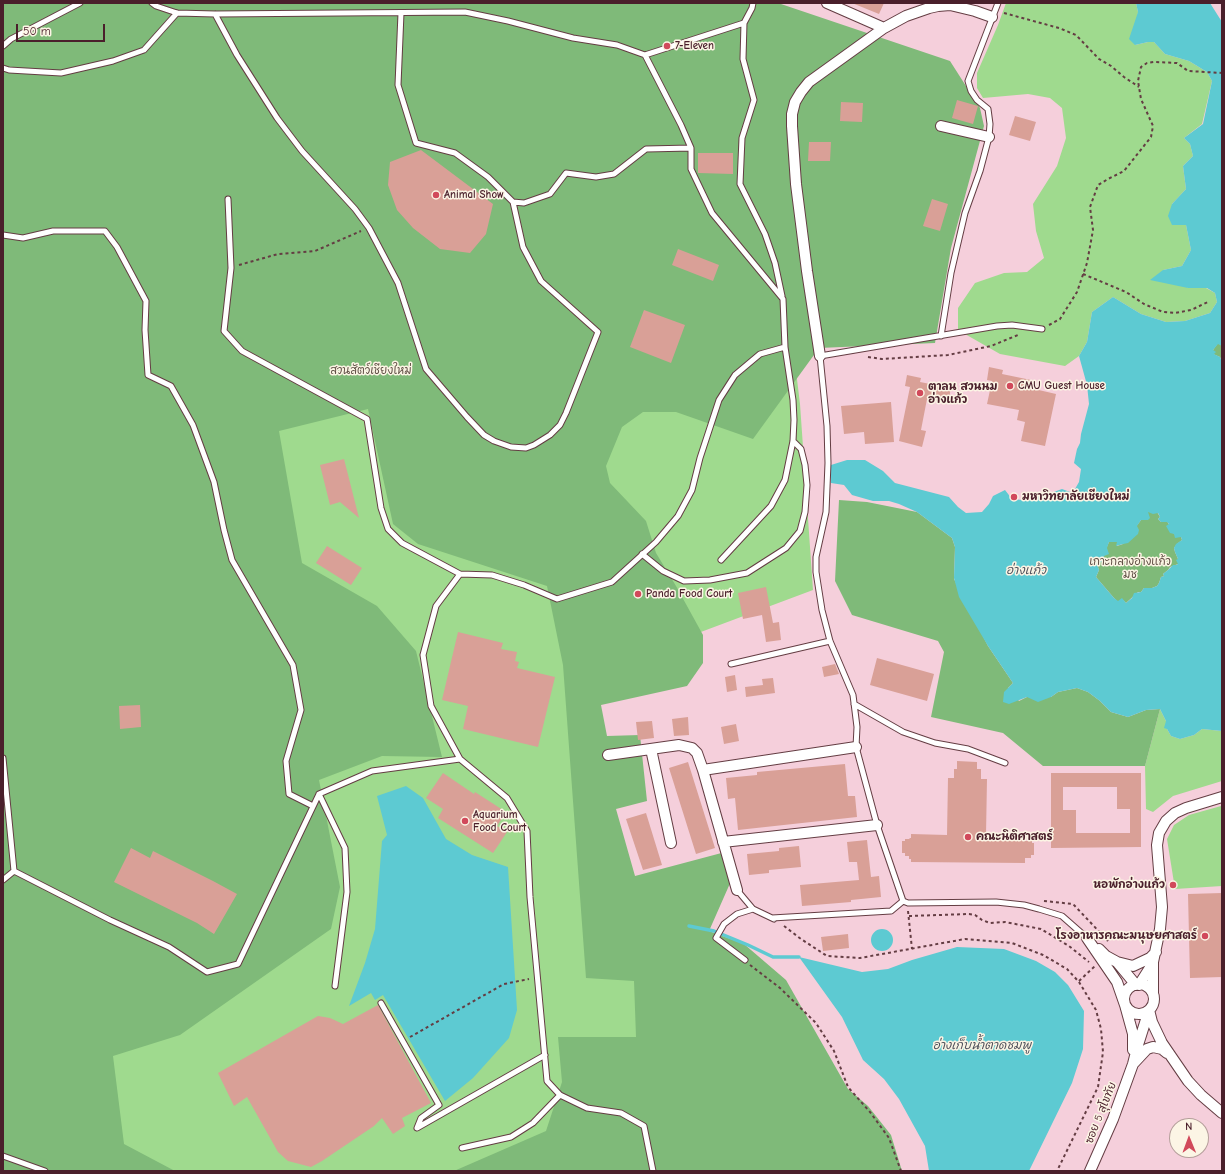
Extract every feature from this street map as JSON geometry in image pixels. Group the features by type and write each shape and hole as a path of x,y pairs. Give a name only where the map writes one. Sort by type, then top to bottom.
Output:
{"street":[{"path":"827,3 884,28"},
{"path":"820,356 806,271 796,177 792,114 801,92 810,82 884,28 906,16 938,6 950,5 993,14"},
{"path":"941,126 989,137"},
{"path":"608,755 679,745 692,748 697,753 737,890"},
{"path":"703,770 856,747"},
{"path":"651,749 671,843"},
{"path":"1133,1064 1136,1048 1154,1000 1155,957 1162,906 1156,846 1159,833 1166,821 1175,813 1186,808 1222,798"},
{"path":"724,842 877,825"},
{"path":"1087,938 1106,956 1117,962 1133,966 1155,957"},
{"path":"1087,938 1117,982 1125,1005 1132,1034 1133,1064"},
{"path":"1138,985 1155,957"},
{"path":"1117,962 1138,985"},
{"path":"1149,1010 1139,1014 1133,1013 1125,1005 1125,993 1129,989 1138,985 1145,986 1150,989 1153,994"},
{"path":"1149,1010 1152,1022 1162,1043 1188,1082 1222,1113"},
{"path":"1133,1064 1147,1049 1162,1049 1171,1057"},
{"name":"ซอย 5 สุโขทัย","path":"1090,1171 1112,1121 1133,1064"}],"lane":[{"path":"3,46 18,36 80,3"},
{"path":"152,3 156,6 177,13 466,12 573,38 617,45 645,56 744,23"},
{"path":"721,560 771,506 785,480 793,440 793,400 786,347 783,299 775,263 765,234 740,184 742,138 754,100 743,59 744,23 753,3"},
{"path":"941,336 951,273 965,213 980,171 989,137 990,124 988,109 977,100 968,81 998,3"},
{"path":"3,68 9,70 61,73 113,61 144,50 177,13"},
{"path":"215,14 237,55 277,118 302,151 355,209 369,228 398,283 426,369 484,435 494,441 511,447 526,448 550,435 560,425 598,332 541,281 523,247 513,202 488,177 455,153 416,143 398,86 401,13"},
{"path":"645,56 681,125 691,148 691,169 712,213 783,299"},
{"path":"513,202 524,203 550,194 566,173 596,177 614,174 646,149 691,148"},
{"path":"228,199 231,268 224,331 242,351 367,419 381,508 388,529 402,543 460,574 492,575 524,585 558,599 612,582 656,542 678,516 692,490 700,458 719,400 736,375 760,354 786,347"},
{"path":"3,235 22,238 53,231 105,231 117,247 146,301 145,330 148,375 171,386 193,425 214,482 232,560 293,665 301,710 286,761 289,794 313,806"},
{"path":"905,902 877,825 856,747 858,727 853,695 830,641 822,610 816,572 816,557 826,512 828,463 827,426 820,356 997,326 1012,325 1042,329"},
{"path":"642,554 663,571 684,581 710,580 747,573 786,548 800,531 805,512 805,465 801,449 793,440"},
{"path":"460,574 436,606 423,655 431,706 460,759 506,798 527,831 530,897 547,1081 560,1095 587,1108 621,1113 644,1126 653,1171"},
{"path":"731,664 830,641"},
{"path":"854,704 903,732 935,743 968,749 1005,763"},
{"path":"3,758 14,871"},
{"path":"14,871 110,920 169,947 208,972 238,964 319,794 372,771 460,759"},
{"path":"319,794 345,848 348,892 335,986"},
{"path":"3,880 14,871"},
{"path":"737,890 754,909 774,919 891,911 905,902 996,902 1024,905 1062,916 1087,938"},
{"path":"745,960 716,938 724,924 737,914 754,909"},
{"path":"381,1003 439,1105 421,1118 417,1128 544,1055"},
{"path":"462,1148 511,1137 533,1123 560,1095"},
{"path":"3,1156 45,1171"}],"path":[{"path":"993,14 1059,28 1076,35 1099,59 1139,87"},
{"path":"1042,329 1060,319 1077,292 1087,263 1093,230 1090,207 1098,185 1124,171 1150,137 1153,126 1141,99 1138,81 1141,67 1147,63 1154,62 1177,63 1188,71 1222,73"},
{"path":"231,268 278,254 315,252 369,228"},
{"path":"1083,274 1126,292 1144,304 1163,312 1175,313 1191,310 1208,302"},
{"path":"857,350 865,356 882,359 948,355 991,346 1023,334"},
{"path":"1041,900 1073,904 1108,941"},
{"path":"905,902 909,916 912,949"},
{"path":"909,916 969,914 990,923 1005,922 1041,929 1069,946 1095,966"},
{"path":"774,919 801,940 827,956 860,958 965,939 1012,943 1043,955 1067,969 1079,982 1096,1010 1101,1029 1103,1052 1098,1087 1057,1171"},
{"path":"745,960 780,988 816,1023 834,1051 848,1087 870,1112 889,1138 901,1171"},
{"path":"413,1035 504,984 538,977"}],"shaded area":[{"name":"มหาวิทยาลัยเชียงใหม่","path":"768,3 1222,3 1222,1171 732,1171 628,957 570,681 759,65"}],"green space":[{"name":"สวนสัตว์เชียงใหม่","path":"3,3 759,65 800,404 813,590 570,681 732,1171 3,1171"},
{"name":"สวนสัตว์เชียงใหม่","path":"3,3 778,3 950,61 980,108 984,126 951,248 935,343 819,348 753,439 676,412 643,412 622,427 606,466 610,483 646,521 656,553 703,635 703,663 687,686 601,705 607,736 640,735 647,801 616,809 635,876 729,851 735,872 709,931 744,944 786,980 848,1089 868,1106 891,1135 902,1171 454,1171 546,1131 562,1082 558,1037 636,1037 634,981 586,978 563,665 547,586 418,544 393,524 368,409 279,431 302,563 377,606 416,651 442,757 382,756 319,780 340,887 331,929 180,1035 113,1056 124,1144 175,1171 3,1171"},
{"path":"1006,3 1136,3 1138,12 1135,45 1154,42 1165,54 1189,61 1207,72 1212,81 1202,124 1184,138 1190,144 1193,156 1183,166 1186,189 1172,204 1186,225 1191,250 1182,266 1163,270 1188,288 1206,288 1215,293 1217,302 1210,313 1185,321 1166,322 1141,314 1113,297 1092,312 1087,342 1079,356 1065,366 1000,354 958,330 958,308 975,283 1004,273 1027,272 1044,258 1036,231 1033,204 1057,166 1066,138 1062,108 1050,98 1028,94 983,98 977,88 977,73"},
{"path":"1218,343 1222,346 1222,362 1220,357 1213,354 1213,350"},
{"path":"839,500 867,502 917,512 952,538 955,547 954,579 988,646 1013,683 1008,688 1019,701 1027,697 1051,697 1058,692 1077,688 1088,692 1111,712 1128,717 1146,710 1160,709 1145,766 1043,766 1003,733 931,717 944,652 938,641 852,615 835,581"},
{"name":"เกาะกลางอ่างแก้ว มช","path":"1147,512 1157,512 1160,517 1158,519 1161,522 1167,521 1174,534 1181,537 1182,540 1174,548 1178,559 1178,564 1170,567 1163,574 1164,576 1161,577 1157,586 1152,588 1144,588 1126,603 1123,600 1118,602 1096,577 1099,570 1097,564 1103,556 1109,542 1117,542 1117,546 1123,544"},
{"path":"1160,709 1171,736 1180,739 1194,735 1202,729 1222,731 1222,781 1173,796 1153,812 1146,809 1145,766"},
{"path":"1221,806 1222,886 1175,889 1167,839 1174,825 1189,815"}],"water":[{"name":"อ่างแก้ว","path":"1136,3 1210,3 1222,22 1222,346 1218,344 1213,350 1216,352 1214,354 1220,357 1222,362 1222,731 1202,729 1194,735 1180,739 1171,736 1167,729 1164,728 1166,721 1160,709 1146,710 1128,717 1111,712 1088,692 1077,688 1058,692 1051,697 1038,702 1027,697 1009,704 1003,702 1004,692 1013,683 988,646 959,597 954,578 955,547 952,538 917,512 889,501 873,501 852,495 844,485 831,483 831,465 847,460 865,460 883,471 895,483 949,497 966,513 982,512 989,504 993,496 1005,490 1012,499 1022,500 1062,489 1070,492 1075,489 1079,482 1081,469 1074,463 1089,404 1087,385 1079,356 1087,342 1092,312 1113,297 1141,314 1166,322 1185,321 1210,313 1217,302 1215,293 1207,288 1188,288 1150,280 1163,270 1182,266 1191,250 1186,225 1172,225 1168,216 1172,204 1186,189 1183,166 1193,156 1190,144 1184,138 1203,124 1212,81 1207,72 1189,61 1165,54 1154,42 1135,45 1129,39 1138,12","holes":["1148,512 1153,514 1158,513 1160,517 1158,519 1161,522 1167,522 1169,524 1166,526 1170,533 1174,534 1175,538 1181,537 1182,540 1176,544 1174,548 1178,559 1176,560 1178,564 1173,565 1163,574 1164,576 1161,577 1157,586 1152,588 1144,588 1141,592 1134,593 1132,598 1126,603 1122,598 1118,601 1096,577 1099,570 1097,564 1103,561 1104,556 1109,554 1107,548 1109,542 1117,542 1116,546 1128,543 1138,534 1139,530 1137,526 1141,520 1148,520 1150,518"]},
{"path":"406,786 423,798 446,839 472,855 508,867 517,1010 509,1038 473,1078 445,1101 383,995 375,1000 371,993 349,1006 365,963 375,929 382,841 387,835 377,796"},
{"path":"882,929 890,932 893,940 890,948 882,951 874,948 871,940 874,932"},
{"name":"อ่างเก็บน้ำตาดชมพู","path":"957,947 1004,949 1036,961 1055,972 1068,985 1084,1011 1083,1049 1072,1083 1029,1171 929,1171 925,1146 899,1099 884,1079 863,1060 842,1017 799,957 862,972 888,969 912,960"}],"building":[{"path":"852,3 884,3 879,14"},
{"path":"957,100 978,106 973,124 952,118"},
{"path":"841,102 863,103 862,122 840,121"},
{"path":"1015,116 1036,122 1030,141 1009,135"},
{"path":"809,142 831,142 830,161 808,161"},
{"name":"Animal Show","path":"421,150 493,204 486,234 470,253 440,249 413,228 397,210 388,185 390,162"},
{"path":"698,153 733,153 733,174 698,173"},
{"path":"932,199 948,204 940,231 923,226"},
{"path":"678,249 719,265 713,281 672,265"},
{"path":"644,310 685,325 671,363 630,347"},
{"path":"989,367 1003,370 1002,374 1031,380 1030,388 1056,394 1045,446 1021,441 1025,422 1017,420 1019,410 987,404 992,381 987,380"},
{"path":"907,375 921,378 920,382 951,388 948,403 927,399 921,430 926,431 922,447 899,441 910,387 905,386"},
{"path":"891,402 894,442 865,444 864,432 844,434 841,406"},
{"path":"344,459 359,518 340,502 330,505 320,465"},
{"path":"327,546 362,568 351,585 316,563"},
{"path":"766,587 773,623 779,622 781,640 766,642 762,615 743,619 738,593"},
{"path":"458,632 503,643 501,649 517,652 515,661 519,662 517,668 555,677 538,747 463,729 468,706 442,700"},
{"path":"877,658 934,674 927,701 870,685"},
{"path":"835,664 839,674 824,677 822,667"},
{"path":"735,675 737,690 727,692 725,677"},
{"path":"773,678 775,693 746,697 745,687 763,685 762,679"},
{"path":"140,705 141,727 120,729 119,706"},
{"path":"688,717 689,735 674,736 672,719"},
{"path":"652,721 654,738 638,740 636,722"},
{"path":"736,724 739,741 724,744 721,727"},
{"path":"957,761 977,762 977,769 981,769 981,779 987,779 986,835 1025,836 1025,841 1032,841 1032,843 1034,843 1034,855 1031,855 1031,858 1025,858 1025,863 911,862 909,856 905,856 905,853 902,853 902,841 905,841 905,839 910,839 911,834 947,835 948,778 954,778 954,769 957,769"},
{"path":"688,762 715,848 696,854 669,768"},
{"path":"845,764 848,796 855,796 857,817 738,830 735,798 728,799 726,778 757,775 757,772"},
{"path":"443,773 474,794 475,792 506,812 497,826 507,832 493,853 438,818 443,809 426,798"},
{"path":"1051,773 1141,773 1141,847 1051,848","holes":["1063,787 1117,787 1117,809 1130,809 1130,833 1076,833 1076,810 1063,810"]},
{"path":"646,813 662,865 643,870 626,819"},
{"path":"867,840 871,877 879,876 881,897 851,900 851,902 802,906 800,885 859,880 857,862 849,862 847,842"},
{"path":"799,846 801,867 769,870 769,873 749,875 747,854 779,851 779,848"},
{"path":"131,848 150,858 153,851 237,894 214,934 197,923 114,882"},
{"name":"โรงอาหารคณะมนุษยศาสตร์","path":"1222,893 1222,977 1190,978 1188,894"},
{"path":"848,934 849,948 823,951 821,937"},
{"path":"378,1005 431,1103 402,1118 405,1126 393,1134 382,1118 374,1126 311,1167 288,1161 278,1152 247,1097 234,1106 218,1073 318,1016 330,1018 343,1024"}],"waterway":[{"path":"689,926 714,931 773,957 799,957"}],"place":[{"name":"7-Eleven","path":"667,46"},
{"name":"Animal Show","path":"436,195"},
{"name":"CMU Guest House","path":"1010,386"},
{"name":"ตาลน สวนนม อ่างแก้ว","path":"920,393"},
{"name":"มหาวิทยาลัยเชียงใหม่","path":"1014,497"},
{"name":"Panda Food Court","path":"638,594"},
{"name":"Aquarium Food Court","path":"465,821"},
{"name":"คณะนิติศาสตร์","path":"968,837"},
{"name":"หอพักอ่างแก้ว","path":"1173,885"},
{"name":"โรงอาหารคณะมนุษยศาสตร์","path":"1205,936"}]}
